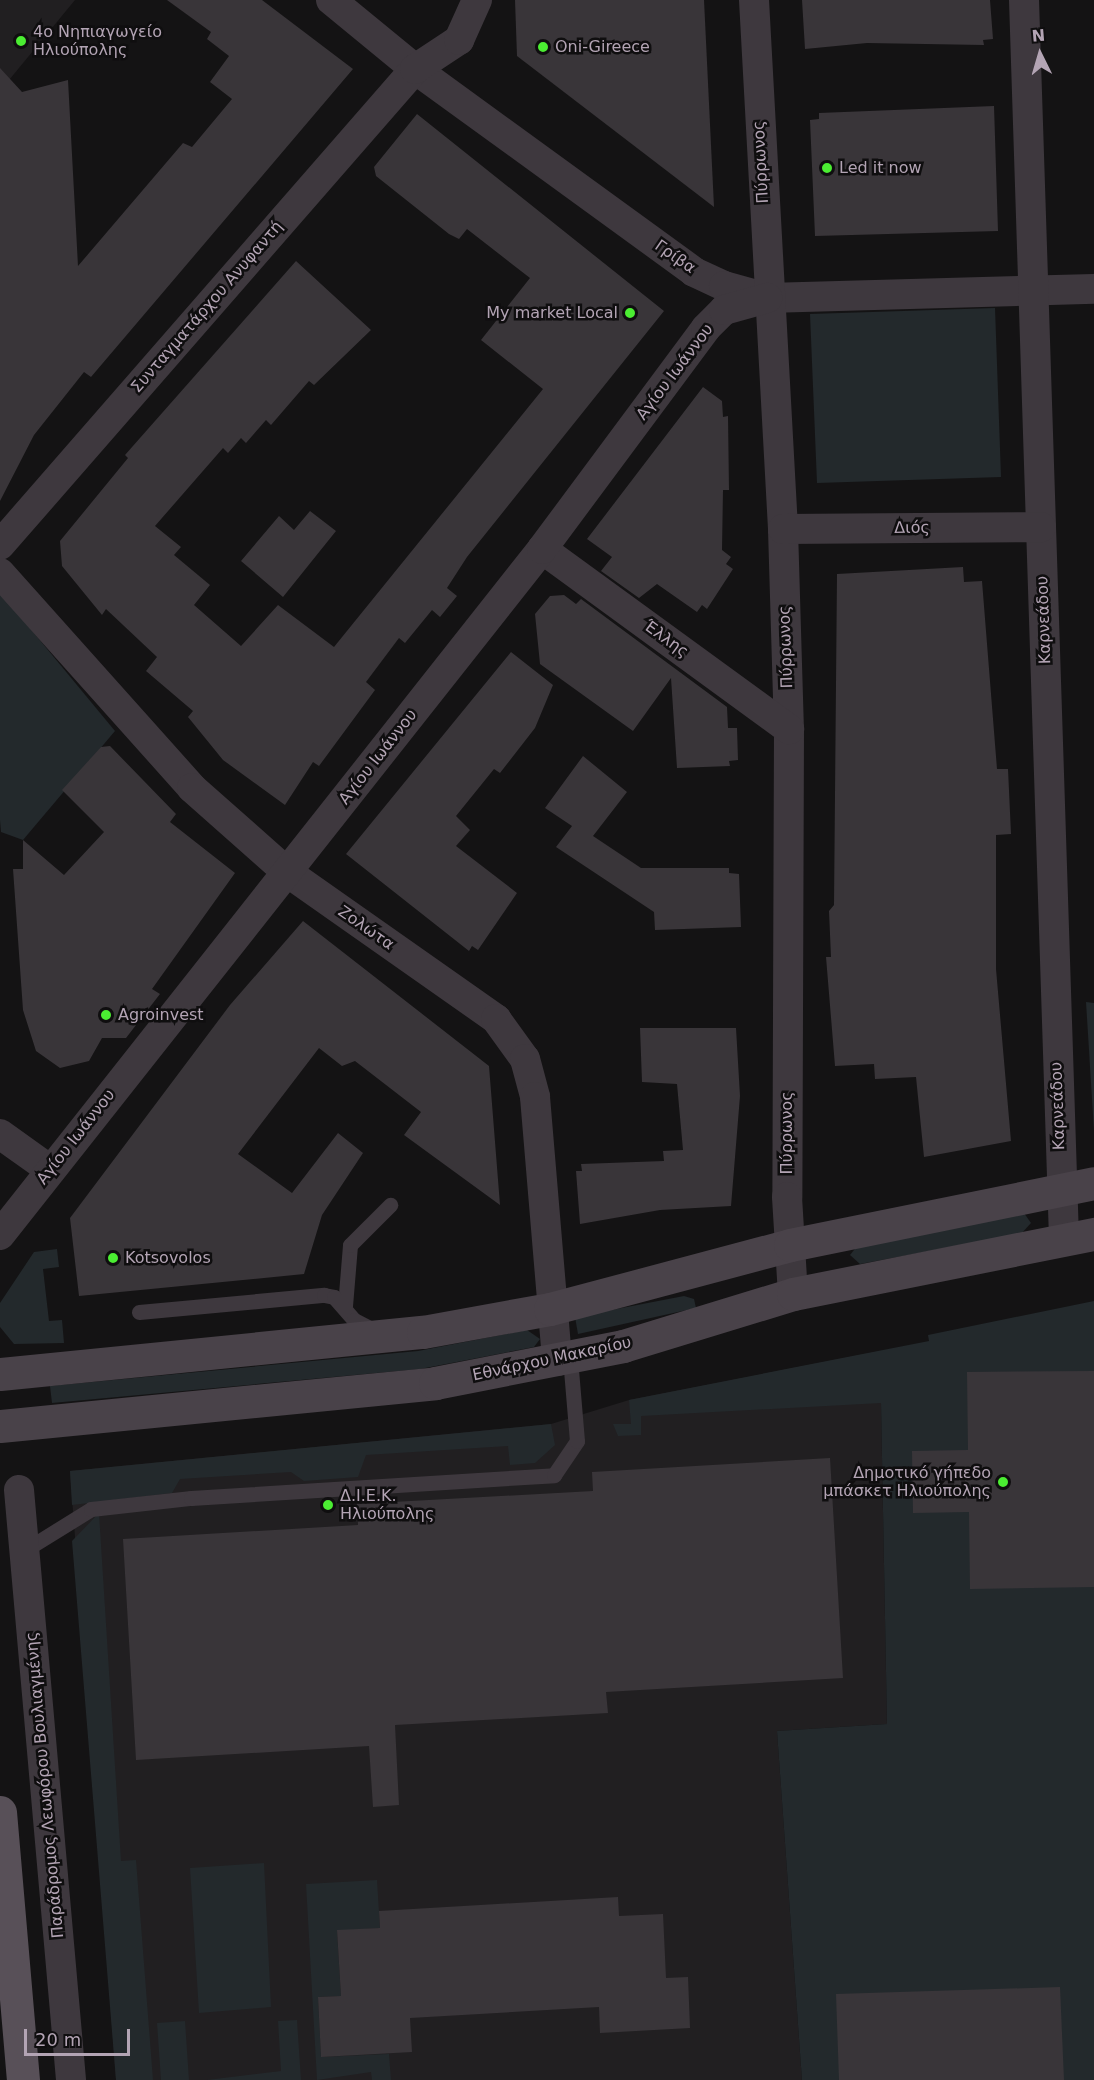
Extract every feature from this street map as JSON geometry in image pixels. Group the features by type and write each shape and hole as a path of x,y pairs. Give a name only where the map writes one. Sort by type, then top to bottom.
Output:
{"main road":[{"path":"0,1812 23,2080"}],"street":[{"name":"Γρίβα","path":"332,0 415,69 694,272 767,297 1094,289"},
{"name":"Συνταγματάρχου Ανυφαντή","path":"0,545 415,69 459,40 477,0"},
{"name":"Πύρρωνος","path":"754,0 767,297 783,529 789,729 790,1245 793,1294"},
{"name":"Καρνεάδου","path":"1024,0 1037,292 1041,527 1061,1190 1079,1237"},
{"name":"Αγίου Ιωάννου","path":"0,1235 49,1169 542,549 706,328 724,310 767,297"},
{"name":"Διός","path":"783,529 1041,527"},
{"name":"Έλλης","path":"542,549 789,729"},
{"name":"Ζολώτα","path":"0,573 192,788 287,872 496,1019 525,1059 535,1097 550,1309 563,1360"},
{"path":"0,1134 49,1169"},
{"path":"0,1374 388,1335 550,1309 790,1245 1094,1183"},
{"name":"Εθνάρχου Μακαρίου","path":"0,1426 435,1383 563,1360 793,1294 1079,1237"},
{"name":"Παράδρομος Λεωφόρου Βουλιαγμένης","path":"19,1490 71,2080"}],"lane":[{"path":"345,1306 350,1245 390,1205"},
{"path":"139,1312 324,1295 345,1306 354,1320 388,1335"},
{"path":"25,1550 91,1509 191,1498 554,1475 577,1441 563,1360"}],"shaded area":[{"name":"4ο Νηπιαγωγείο Ηλιούπολης","path":"0,0 75,0 0,91"},
{"path":"995,308 1001,477 817,483 810,314"},
{"path":"0,592 115,731 23,840 1,832"},
{"path":"1086,1002 1094,1003 1094,1131"},
{"path":"1024,1213 1031,1223 1021,1234 860,1264 850,1255 858,1245"},
{"path":"57,1249 59,1267 43,1269 49,1321 62,1320 64,1343 14,1344 0,1327 0,1303 34,1252"},
{"path":"684,1296 694,1299 696,1308 578,1334 575,1317"},
{"path":"1094,1301 1094,2080 802,2080 777,1731 887,1724 881,1403 641,1416 641,1435 618,1436 613,1424 631,1424 629,1400 929,1341 928,1335"},
{"path":"527,1330 540,1339 534,1347 420,1369 52,1403 50,1386 418,1351"},
{"path":"880,1351 887,1724 777,1731 802,2080 116,2080 70,1471 551,1424 629,1400"},
{"path":"551,1424 555,1445 535,1463 510,1465 508,1446 366,1455 358,1477 304,1481 291,1472 180,1479 172,1493 72,1505 70,1471"},
{"path":"99,1513 121,1861 136,1860 153,2080 116,2080 72,1541"},
{"path":"264,1863 271,2007 199,2013 190,1868"},
{"path":"377,1880 380,1928 337,1931 341,1996 318,1997 321,2057 389,2054 391,2080 372,2080 371,2072 317,2080 306,1884"},
{"path":"297,2020 301,2080 207,2080 281,2071 278,2021"},
{"path":"185,2021 189,2080 161,2080 157,2023"}],"building":[{"path":"167,0 262,0 353,69 91,377 84,372 34,435 0,501 0,68 22,92 68,80 78,266 183,143 192,147 232,99 210,82 229,56 207,39 211,32"},
{"path":"515,0 704,0 714,207 517,56"},
{"path":"802,0 990,0 993,39 983,40 984,45 867,43 805,49"},
{"path":"994,106 998,231 815,236 810,120 819,119 819,113"},
{"path":"417,114 664,311 467,557 447,588 457,596 440,617 432,610 405,643 399,638 366,682 375,690 319,766 313,762 285,805 223,760 188,717 193,711 146,671 157,657 106,609 102,615 62,566 60,541 128,458 125,455 296,261 371,330 314,385 309,381 271,425 266,420 246,443 241,438 228,453 223,448 155,526 181,547 174,555 210,585 194,605 241,646 278,605 334,647 543,389 481,340 530,278 467,229 459,239 449,234 376,176 374,167"},
{"path":"703,387 722,401 723,417 728,416 729,490 723,490 722,550 731,557 726,564 733,569 707,609 702,605 697,612 657,584 639,598 601,571 612,557 587,539"},
{"path":"310,511 336,531 283,597 241,561 279,516 294,530"},
{"path":"963,567 964,582 982,581 997,769 1008,769 1011,834 996,835 996,969 1011,1141 924,1157 916,1077 875,1079 874,1064 835,1066 826,957 831,957 829,911 834,905 837,574"},
{"path":"564,595 576,604 581,599 727,707 728,728 737,728 738,760 729,761 730,766 677,768 671,678 633,731 540,664 535,614 550,596"},
{"path":"511,652 553,685 535,728 500,773 494,769 456,816 470,830 456,846 517,893 478,950 472,946 469,951 346,854"},
{"path":"110,746 176,814 170,822 235,873 152,989 160,994 126,1038 102,1038 89,1061 60,1068 36,1051 23,1010 13,869 23,869 23,840 64,875 104,832 62,790 101,747"},
{"path":"583,756 627,792 593,836 641,868 729,868 729,873 739,874 741,927 655,930 654,912 556,847 572,826 545,808"},
{"path":"303,921 489,1066 500,1205 404,1135 421,1112 355,1061 342,1066 319,1048 238,1154 292,1193 338,1133 363,1153 322,1215 304,1274 79,1296 70,1218 230,1005"},
{"path":"640,1028 736,1028 740,1096 731,1206 660,1210 580,1224 576,1171 582,1171 581,1164 664,1161 663,1151 683,1150 677,1084 642,1082"},
{"name":"Δημοτικό γήπεδο μπάσκετ Ηλιούπολης","path":"1094,1371 1094,1587 970,1589 969,1512 913,1513 912,1451 968,1450 967,1372"},
{"path":"830,1458 843,1678 606,1692 608,1713 395,1725 399,1805 373,1807 369,1746 136,1760 123,1539 358,1525 357,1504 593,1491 592,1472"},
{"path":"618,1897 619,1916 663,1914 666,1978 688,1977 690,2028 600,2033 599,2007 410,2018 412,2052 321,2057 318,1997 341,1996 337,1930 380,1928 379,1911"},
{"path":"1060,1987 1064,2080 839,2080 836,1994"}],"place":[{"name":"4ο Νηπιαγωγείο Ηλιούπολης","path":"21,41"},
{"name":"Oni-Gireece","path":"543,47"},
{"name":"Led it now","path":"827,168"},
{"name":"My market Local","path":"630,313"},
{"name":"Agroinvest","path":"106,1015"},
{"name":"Kotsovolos","path":"113,1258"},
{"name":"Δημοτικό γήπεδο μπάσκετ Ηλιούπολης","path":"1003,1482"},
{"name":"Δ.Ι.Ε.Κ. Ηλιούπολης","path":"328,1505"}]}
